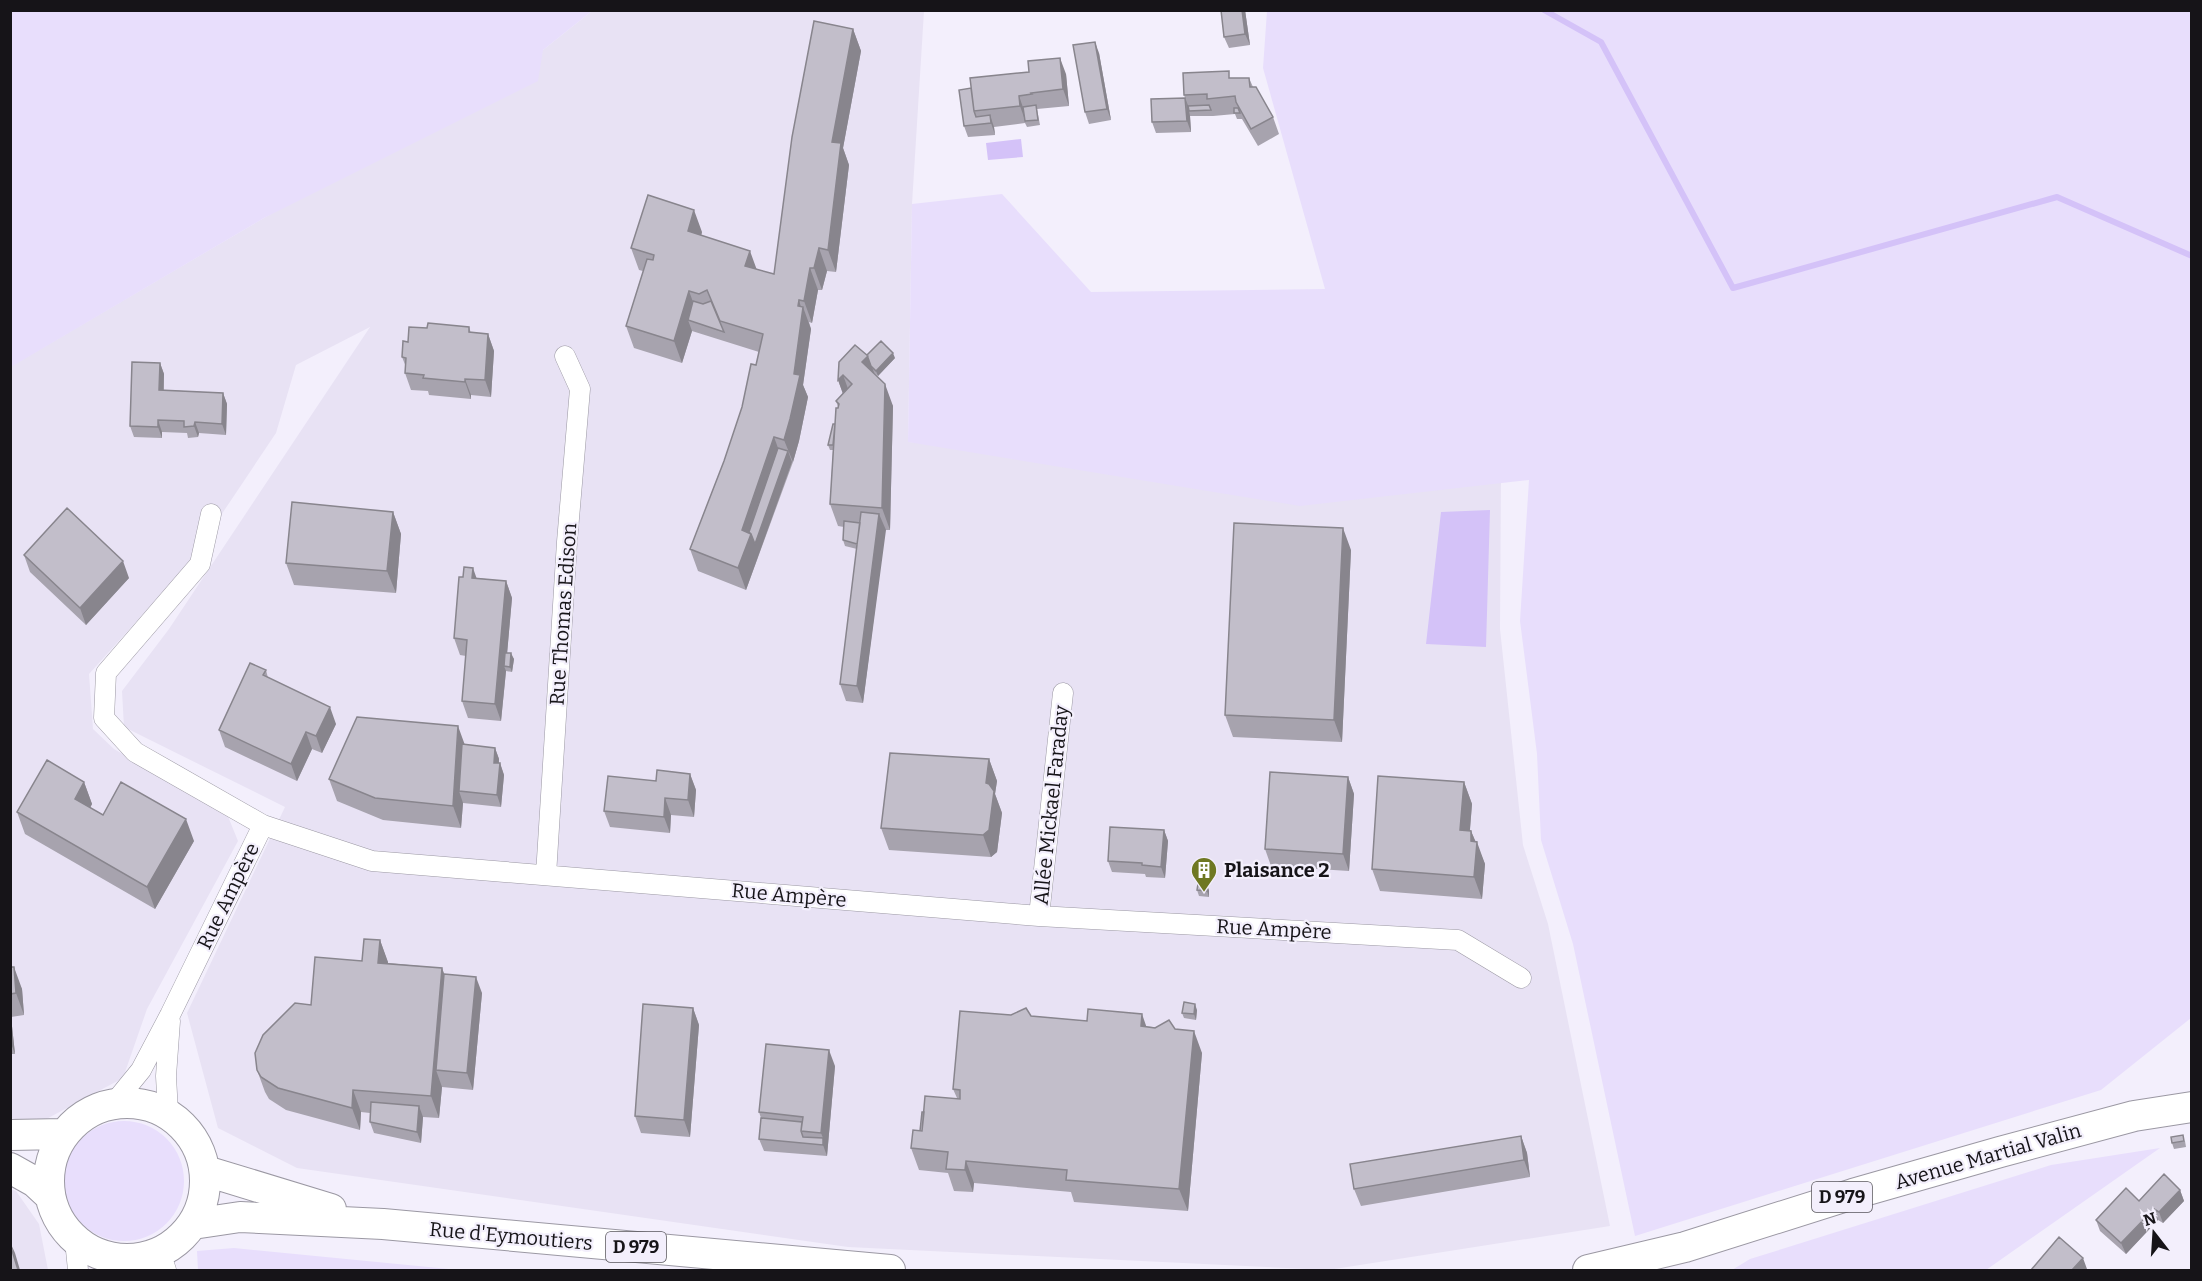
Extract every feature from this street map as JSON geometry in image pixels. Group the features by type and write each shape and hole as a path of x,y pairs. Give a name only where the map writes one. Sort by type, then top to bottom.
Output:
{"main road":[{"path":"133,1102 168,1113 186,1129 199,1148 206,1171 206,1189 193,1224 163,1261 116,1259 94,1253 75,1240 58,1220 49,1195 48,1174 53,1153 63,1134 95,1109 114,1103 133,1102"},
{"name":"Avenue Martial Valin","path":"1687,1259 1853,1194 2134,1116 2192,1107"},
{"path":"10,1135 63,1134"},
{"path":"10,1168 35,1182 49,1195"},
{"name":"D 979","path":"206,1171 383,1224"},
{"name":"D 979","path":"193,1224 240,1217 383,1224"},
{"name":"Rue d'Eymoutiers","path":"383,1224 890,1270"},
{"name":"D 979","path":"1588,1270 1687,1259"}],"street":[{"name":"Rue Thomas Edison","path":"546,875 567,542 580,389 565,356"},
{"path":"212,514 200,564 106,673 104,718 135,752 263,825"},
{"name":"Allée Mickael Faraday","path":"1039,916 1062,693"},
{"name":"Rue Ampère","path":"114,1103 141,1070 263,825 372,861 1039,916 1458,940 1521,978"},
{"name":"Rue Ampère","path":"168,1113 166,1076 170,1015"},
{"path":"75,1240 78,1270"}],"shaded area":[{"path":"10,11 592,11 543,50 538,81 264,218 11,367"},
{"path":"592,11 924,11 912,204 908,442 1501,472 1500,629 1523,845 1548,924 1610,1226 1328,1270 848,1247 297,1168 218,1128 187,1013 285,807 124,727 122,691 169,629 370,327 296,365 276,433 189,563 89,674 93,729 114,749 227,814 238,841 147,1009 123,1078 37,1124 11,1118 10,367 543,50"},
{"path":"1267,11 2191,11 2191,1018 2101,1090 1635,1236 1573,944 1541,840 1537,754 1520,621 1529,480 1300,506 908,442 912,204 1002,194 1091,292 1325,289 1263,68"},
{"path":"1021,139 1023,157 988,160 986,143"},
{"path":"1490,510 1486,647 1426,644 1441,512"},
{"path":"124,1121 147,1125 167,1138 180,1158 184,1181 180,1204 167,1224 147,1237 124,1241 101,1237 81,1224 68,1204 64,1181 68,1158 81,1138 101,1125"},
{"path":"2160,1148 1986,1270 1732,1270 1750,1259 2051,1165"},
{"path":"10,1189 16,1191 39,1224 48,1270 11,1270"},
{"path":"234,1248 459,1270 198,1270 197,1251"}],"building":[{"path":"1221,10 1242,10 1245,34 1224,37"},
{"path":"814,21 853,29 832,142 841,143 828,250 819,248 814,268 810,268 804,301 799,300 798,306 803,307 794,374 800,375 790,419 784,440 774,437 742,530 751,534 738,568 690,549 724,461 742,407 751,364 756,365 763,334 720,321 707,290 699,294 689,291 674,341 626,326 647,259 653,260 654,255 631,248 648,195 694,210 688,231 750,251 745,266 774,274 792,137"},
{"path":"1095,42 1107,109 1085,112 1073,45"},
{"path":"1060,58 1063,89 1019,96 1020,106 974,111 970,78 1029,72 1028,61"},
{"path":"1229,71 1229,78 1249,78 1250,87 1256,87 1273,117 1251,129 1235,96 1207,99 1207,94 1184,95 1183,73"},
{"path":"971,88 976,117 990,115 991,123 964,126 959,90"},
{"path":"1185,98 1187,121 1152,122 1151,99"},
{"path":"1036,105 1038,120 1025,121 1023,107"},
{"path":"1209,105 1211,110 1189,111 1188,106"},
{"path":"1234,108 1238,108 1240,113 1234,113"},
{"path":"693,301 703,304 711,301 724,332 688,320"},
{"path":"428,323 469,327 469,332 488,334 485,380 465,379 465,382 423,378 424,375 405,373 406,358 402,357 403,341 408,342 409,327 427,328"},
{"path":"881,341 893,353 876,371 871,366 867,355"},
{"path":"855,345 868,356 862,362 885,384 882,508 830,504 836,408 839,404 836,401 852,384 843,375 838,380 839,362"},
{"path":"132,362 160,363 159,390 223,393 222,424 195,422 194,426 184,427 184,421 158,420 158,427 130,426"},
{"path":"833,424 835,424 833,445 828,445"},
{"path":"778,448 788,451 755,544 749,532"},
{"path":"292,502 393,512 387,571 286,563"},
{"path":"67,508 123,561 80,608 24,555"},
{"path":"861,512 879,514 857,686 840,684"},
{"path":"844,521 860,523 857,544 843,540"},
{"path":"1234,523 1343,528 1334,720 1225,715"},
{"path":"464,567 473,568 472,578 506,581 495,704 462,701 467,640 454,638 459,577 463,577"},
{"path":"505,653 511,653 510,667 504,666"},
{"path":"250,663 266,670 263,675 330,707 316,736 306,732 291,764 219,730"},
{"path":"357,717 458,726 453,806 375,798 329,779"},
{"path":"462,744 495,748 494,763 500,763 497,795 459,791"},
{"path":"890,753 989,759 986,783 994,791 989,830 983,835 881,828"},
{"path":"47,760 84,782 75,799 103,815 121,782 186,819 147,887 17,812"},
{"path":"657,770 690,774 688,800 665,798 664,817 604,811 608,776 656,781"},
{"path":"1270,772 1348,777 1343,854 1265,849"},
{"path":"1378,776 1464,782 1460,830 1471,831 1471,841 1477,842 1474,877 1372,869"},
{"path":"1110,827 1164,830 1161,867 1142,865 1142,863 1108,861"},
{"path":"1198,884 1207,885 1207,891 1197,890"},
{"path":"364,939 380,940 378,963 442,968 431,1096 353,1090 352,1108 278,1088 261,1077 257,1070 255,1053 263,1035 295,1003 311,1005 315,957 362,961"},
{"path":"10,967 14,967 16,993 10,994"},
{"path":"444,974 476,977 467,1073 436,1070"},
{"path":"1184,1002 1195,1004 1194,1014 1182,1013"},
{"path":"643,1004 693,1008 684,1120 635,1116"},
{"path":"1026,1008 1031,1016 1087,1021 1088,1009 1142,1014 1141,1026 1155,1028 1169,1020 1175,1029 1194,1031 1179,1189 1066,1180 1067,1170 966,1161 965,1170 946,1169 948,1152 911,1148 913,1130 922,1131 925,1096 960,1099 960,1090 953,1089 960,1011 1011,1015"},
{"path":"766,1044 829,1050 821,1133 801,1131 803,1117 759,1112"},
{"path":"371,1102 419,1106 417,1132 370,1122"},
{"path":"922,1112 924,1112 922,1131 920,1131"},
{"path":"761,1118 802,1122 803,1137 823,1138 823,1145 759,1139"},
{"path":"2183,1135 2184,1141 2172,1143 2171,1137"},
{"path":"1521,1136 1524,1160 1354,1189 1350,1164"},
{"path":"2164,1174 2180,1190 2159,1212 2154,1209 2121,1243 2096,1220 2126,1188 2139,1201"},
{"path":"2059,1237 2083,1258 2072,1270 2031,1270"},
{"path":"10,1244 18,1270 10,1270"}],"waterway":[{"path":"1544,10 1601,42 1733,288 2057,197 2192,256"}],"place":[{"name":"Plaisance 2","path":"1204,893"}]}
